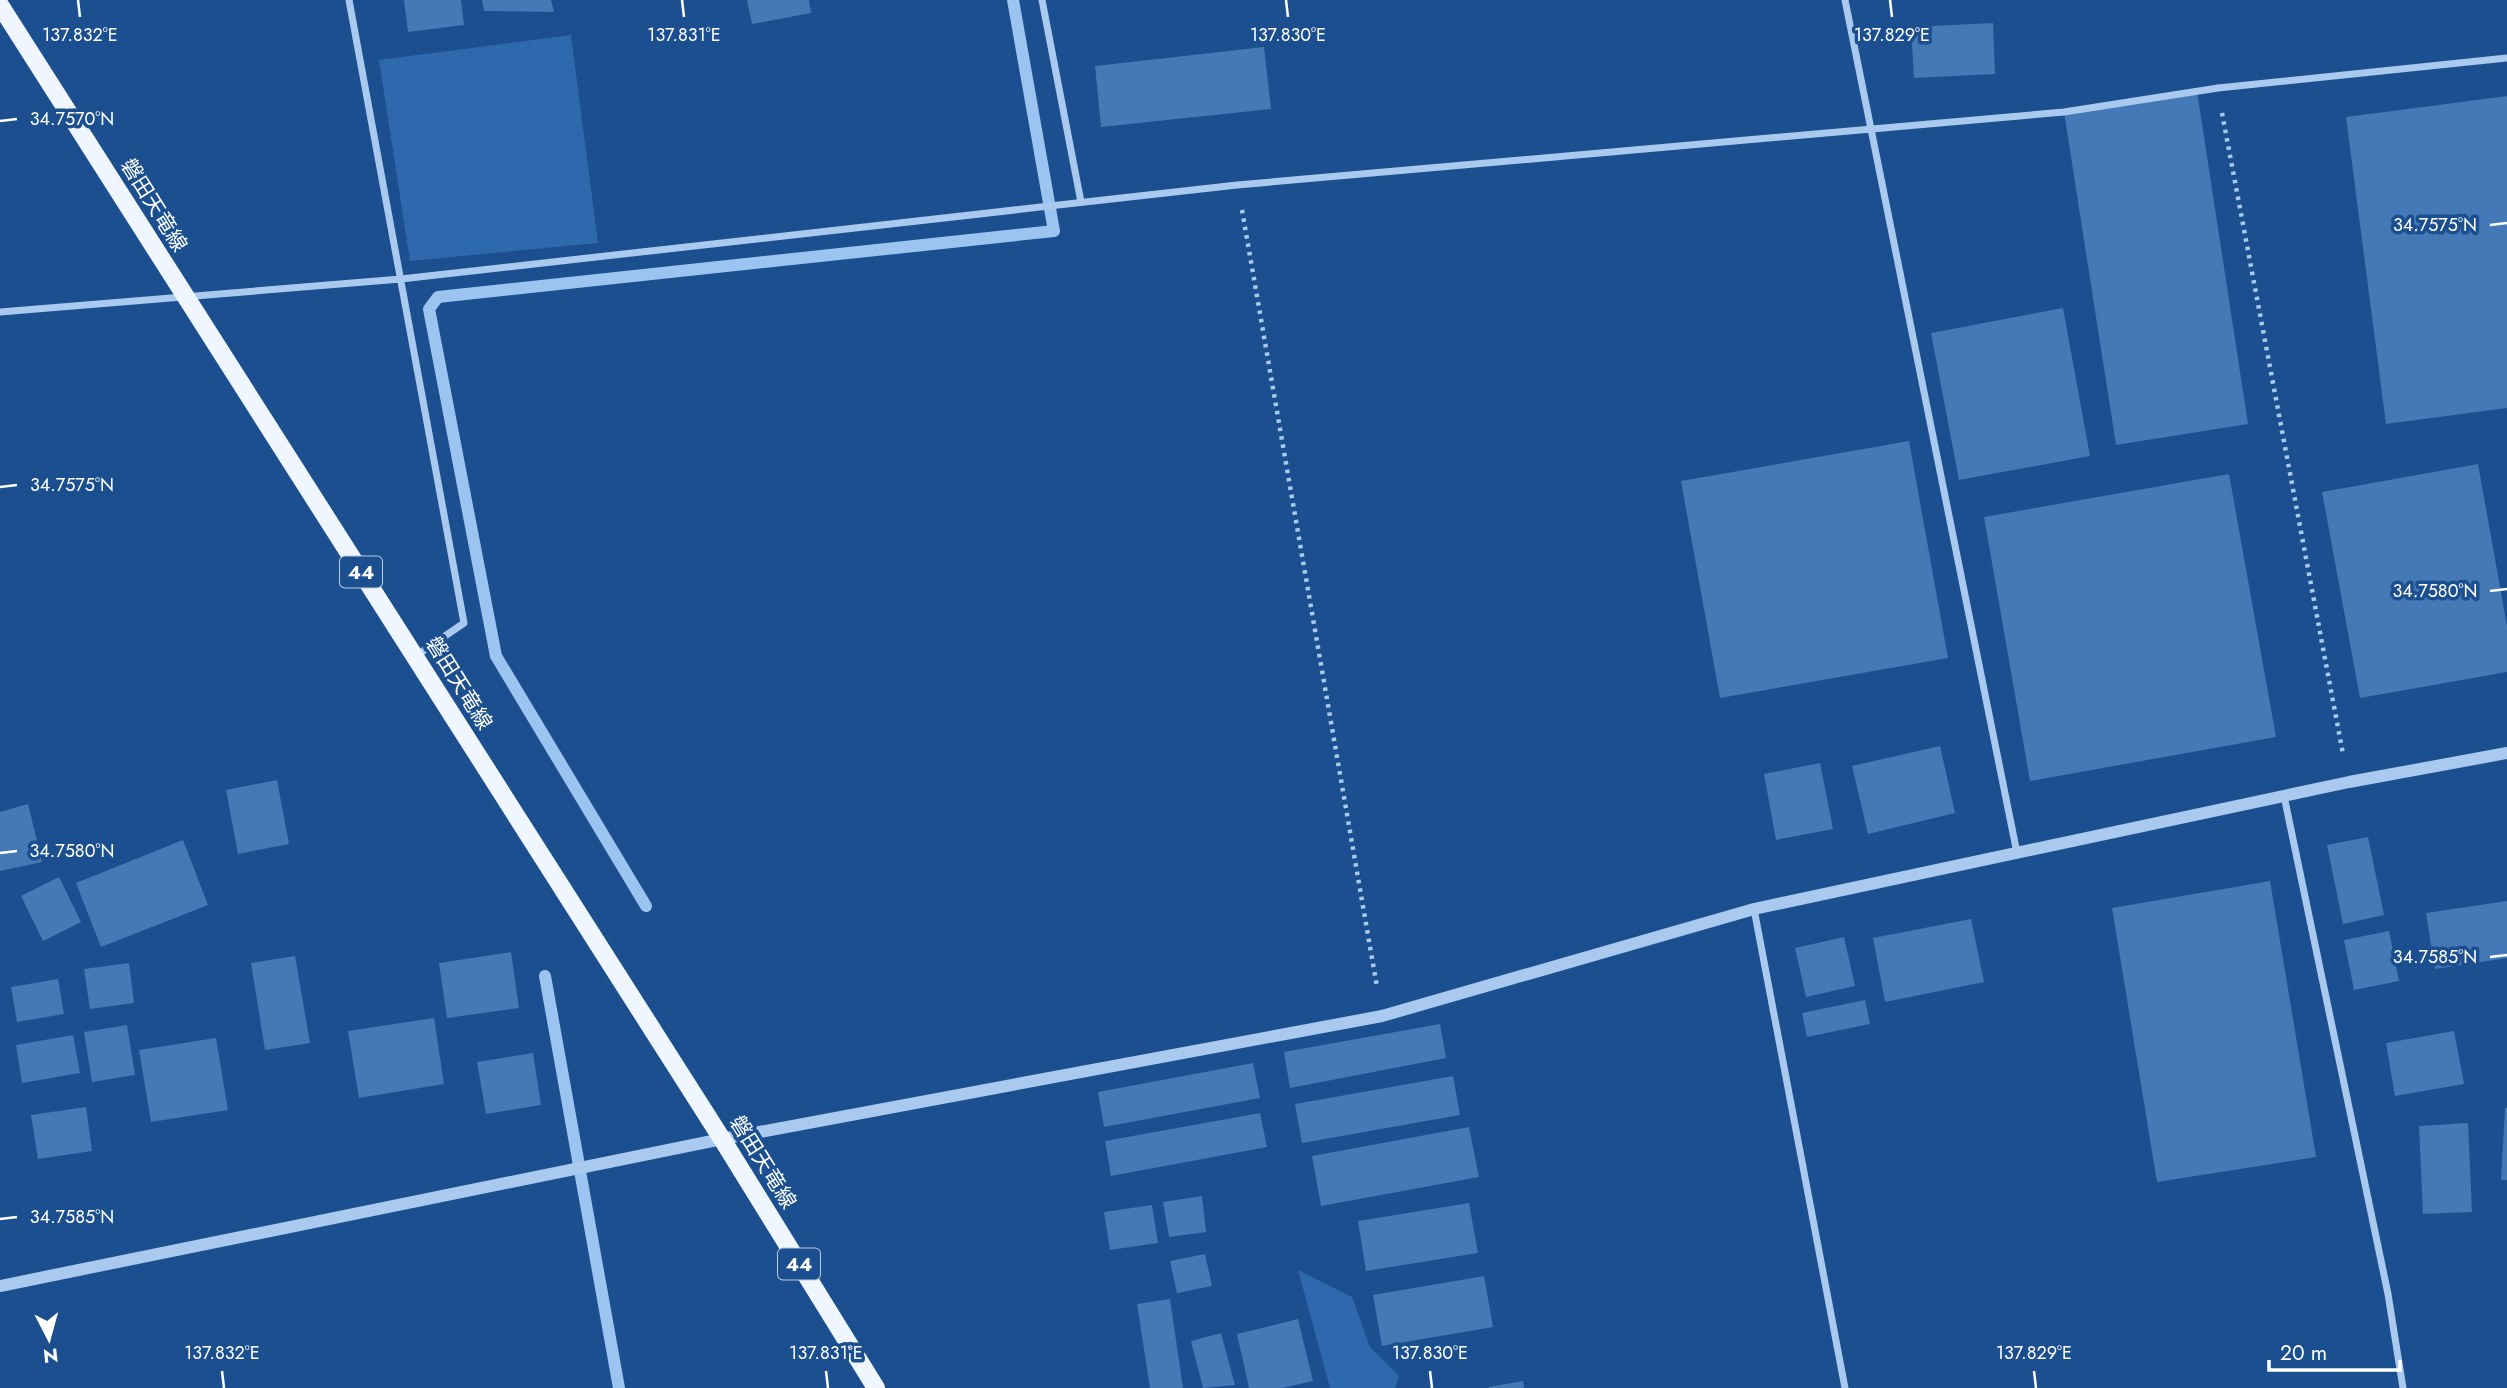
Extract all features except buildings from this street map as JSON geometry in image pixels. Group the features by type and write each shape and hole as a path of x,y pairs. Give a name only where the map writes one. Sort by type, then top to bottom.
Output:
{"main road":[{"name":"磐田天竜線","path":"0,5 722,1139 876,1388"}],"street":[{"path":"349,0 464,622 416,657"},
{"path":"1042,0 1081,202"},
{"path":"1845,0 1868,128 2017,853"},
{"path":"0,312 401,279 1237,185 2064,112 2218,88 2507,58"},
{"path":"0,1286 722,1139 1382,1016 1754,909 2348,782 2507,753"},
{"path":"2284,796 2388,1294 2403,1388"},
{"path":"1754,909 1846,1388"}],"path":[{"path":"2218,88 2348,782"},
{"path":"1237,185 1382,1016"}],"shaded area":[{"path":"571,35 598,243 410,261 379,60"},
{"path":"1298,1270 1352,1297 1370,1347 1399,1376 1395,1388 1330,1388"}],"waterway":[{"path":"646,906 496,656 429,309 438,297 1054,231 1013,0"},
{"path":"545,976 619,1388"}]}
